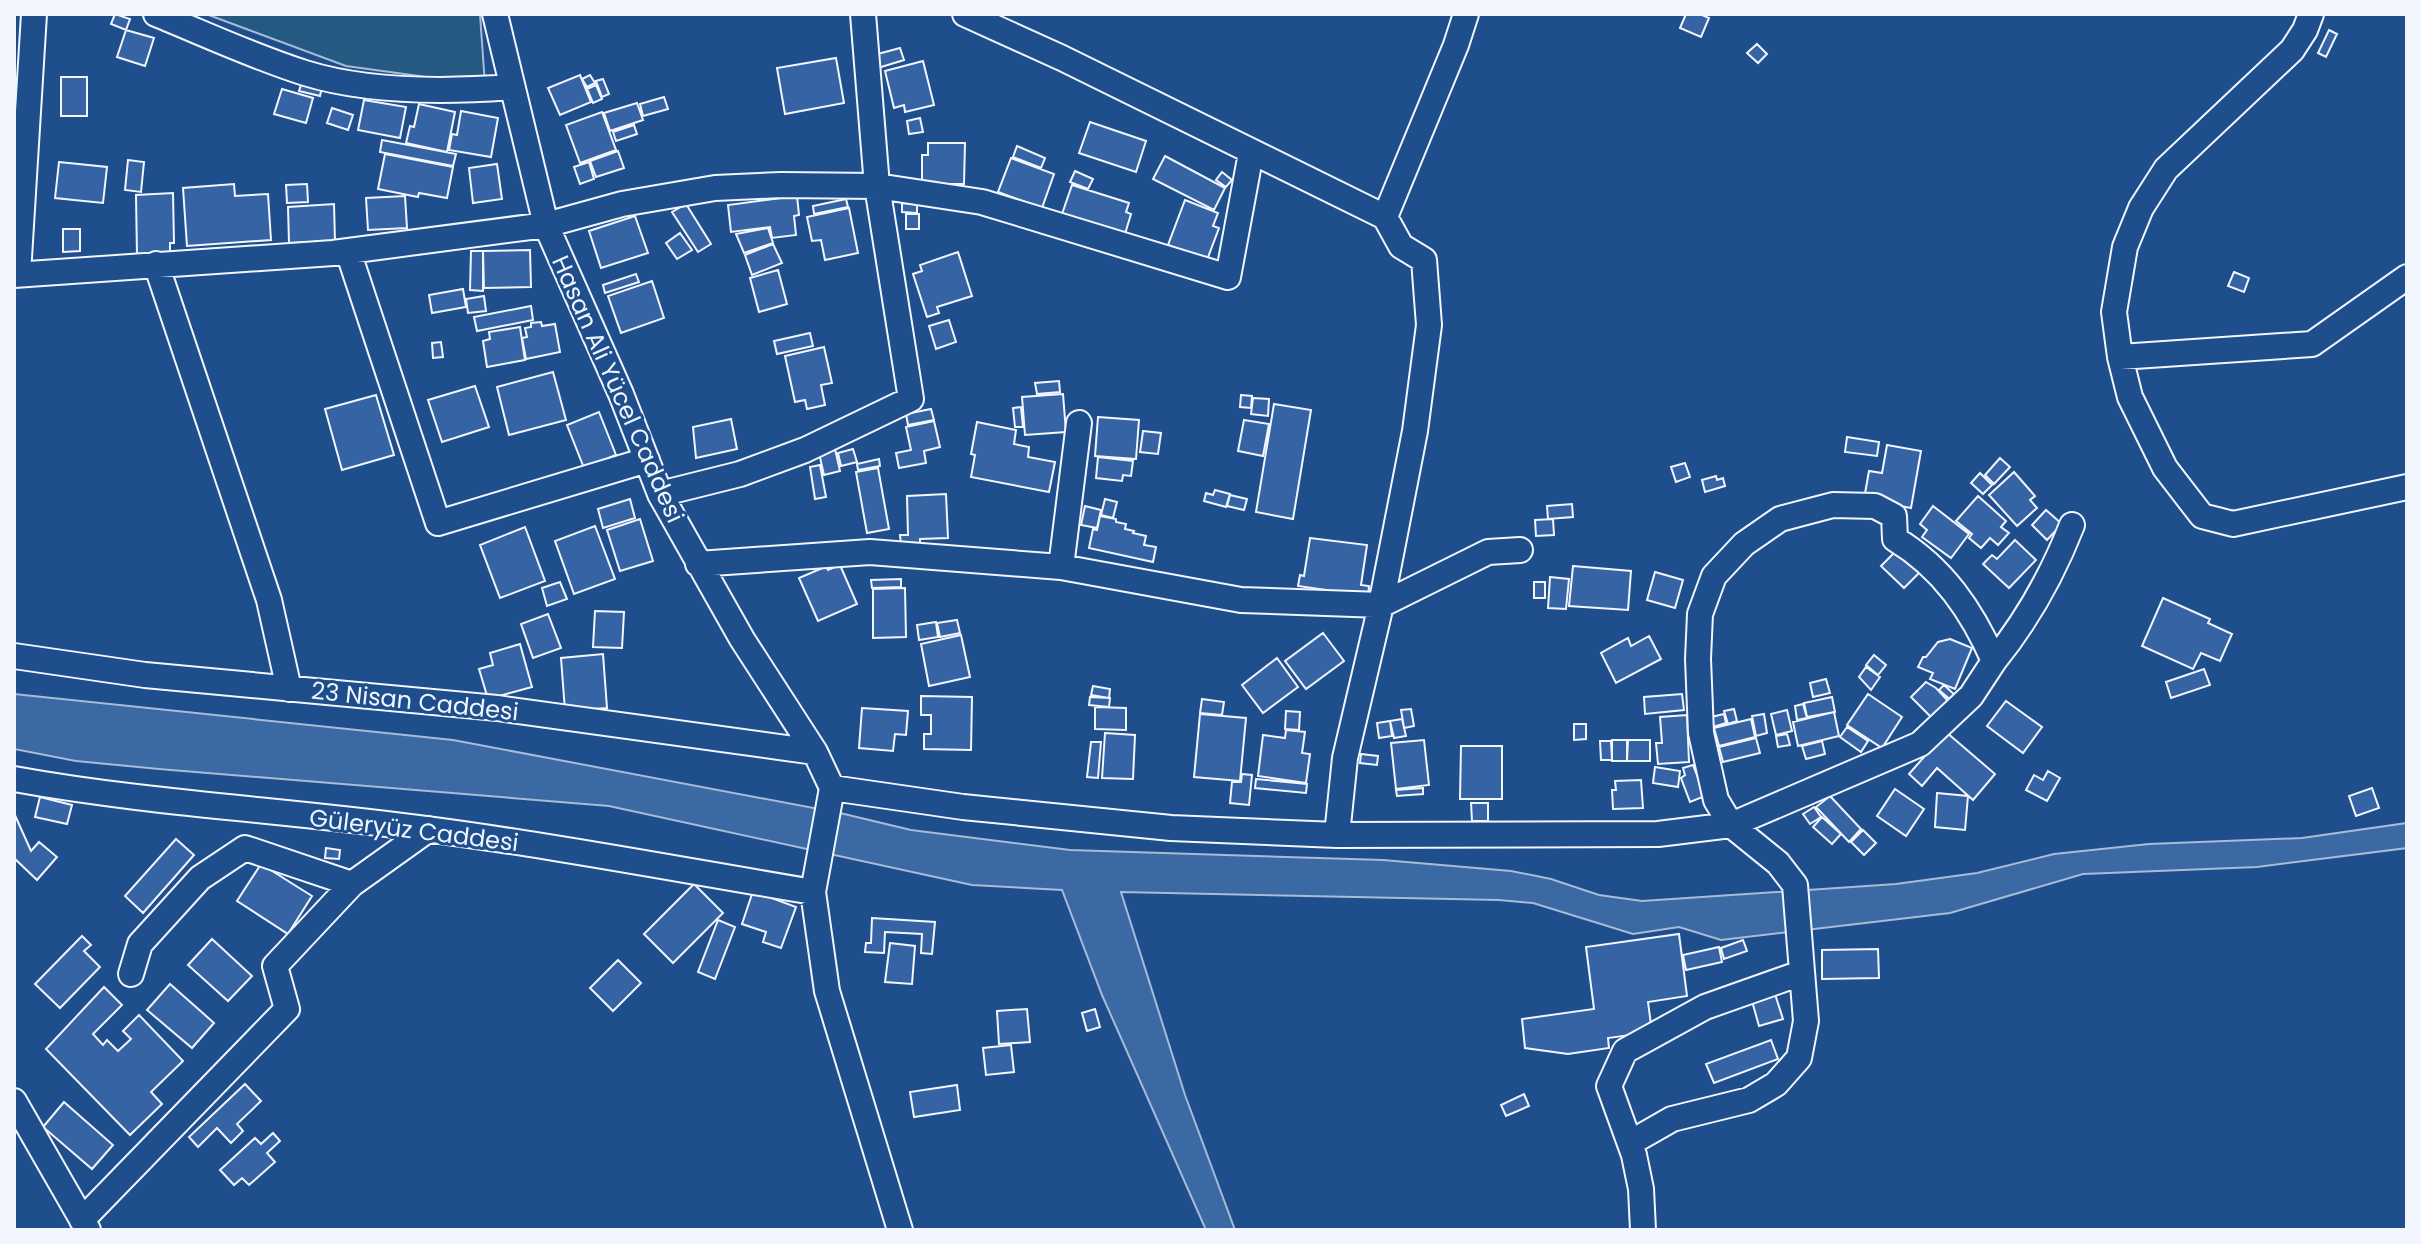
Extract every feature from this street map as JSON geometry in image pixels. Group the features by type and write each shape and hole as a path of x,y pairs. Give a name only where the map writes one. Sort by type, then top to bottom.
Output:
{"street":[{"path":"34,14 16,274 348,251 546,225 622,204 715,188 781,185 877,186 982,202 1228,277 1251,153"},
{"path":"156,14 324,78 449,92 512,87"},
{"name":"Hasan Ali Yücel Caddesi","path":"495,14 546,225 621,394 660,494 742,639 815,752 832,788"},
{"path":"660,494 740,474 805,450 911,399 877,186 863,14"},
{"path":"965,14 1062,58 1385,217 1401,246 1424,260 1429,325 1415,431 1381,605 1345,758 1337,835"},
{"path":"1385,217 1466,14"},
{"path":"2311,14 2292,50 2166,169 2141,208 2125,247 2114,312 2120,357 2130,397 2165,468 2202,516 2233,524 2407,487"},
{"path":"348,251 438,523 647,460"},
{"path":"156,264 269,600 289,689"},
{"path":"2120,357 2312,344 2407,277"},
{"path":"1061,567 1079,423"},
{"path":"1630,1143 1672,1119 1749,1100 1776,1084 1799,1058 1806,1021 1795,885 1778,863 1731,825 1716,800 1701,733 1700,614 1714,576 1744,544 1780,519 1833,505 1875,506 1894,516 1895,539 1915,551 1952,587 1979,626 1994,661"},
{"path":"900,1230 827,991 814,882 832,788 963,807 1171,828 1337,835 1658,834 1731,825 1920,744 1971,696 2041,595 2072,525"},
{"path":"698,564 870,552 1061,567 1241,600 1381,605 1488,552 1520,550"},
{"name":"23 Nisan Caddesi","path":"14,656 145,675 497,708 815,752"},
{"name":"Güleryüz Caddesi","path":"14,779 114,795 429,829 814,882"},
{"path":"14,1101 85,1225 287,1009 275,966 352,884 429,829"},
{"path":"131,974 140,944 200,878 245,848 352,884"},
{"path":"1643,1230 1641,1189 1630,1143 1609,1086 1625,1051 1705,1007 1801,973"}],"shaded area":[{"path":"206,14 480,14 485,85 346,66"},
{"path":"14,694 453,740 840,813 911,830 1070,850 1383,860 1511,871 1551,879 1599,895 1642,901 1896,884 1977,873 2054,854 2149,844 2302,838 2407,823 2407,848 2257,867 2083,874 1950,913 1721,940 1679,927 1633,934 1533,903 1499,900 1121,892 1185,1095 1235,1230 1206,1230 1102,995 1062,890 972,885 609,806 76,761 14,749"}],"building":[{"path":"115,14 130,19 126,30 111,24"},
{"path":"1686,14 1709,18 1701,37 1680,28"},
{"path":"126,30 154,38 145,66 117,57"},
{"path":"2329,30 2337,34 2326,57 2318,53"},
{"path":"1757,44 1767,54 1758,63 1747,53"},
{"path":"900,48 904,60 878,68 874,55"},
{"path":"836,58 844,103 785,114 777,68"},
{"path":"923,61 934,105 905,112 904,105 894,108 885,71"},
{"path":"580,75 591,102 560,115 548,88"},
{"path":"590,75 595,83 587,87 582,79"},
{"path":"61,77 87,77 87,116 61,116"},
{"path":"603,79 609,94 602,97 596,81"},
{"path":"302,82 322,87 320,96 299,91"},
{"path":"596,85 602,99 593,103 587,89"},
{"path":"282,89 313,98 306,123 274,114"},
{"path":"664,97 668,109 643,116 640,104"},
{"path":"364,100 406,107 400,138 358,130"},
{"path":"637,103 643,120 610,131 604,113"},
{"path":"419,104 455,112 447,152 406,143 410,126 414,127"},
{"path":"332,108 353,115 348,130 327,123"},
{"path":"461,111 498,118 491,157 449,150 452,134 457,135"},
{"path":"602,112 616,150 580,163 566,125"},
{"path":"920,118 923,132 909,134 907,121"},
{"path":"1090,122 1146,141 1136,172 1079,153"},
{"path":"634,125 637,134 616,141 613,132"},
{"path":"382,140 456,154 453,166 380,152"},
{"path":"928,143 965,143 964,184 922,184 922,155 928,155"},
{"path":"1017,146 1045,158 1041,168 1013,157"},
{"path":"618,151 624,168 596,177 590,161"},
{"path":"385,154 453,167 447,198 419,193 418,197 378,189"},
{"path":"1165,156 1225,188 1214,210 1153,179"},
{"path":"1011,158 1054,174 1042,208 998,192"},
{"path":"128,160 144,162 141,192 125,190"},
{"path":"59,162 107,167 103,203 55,198"},
{"path":"589,162 594,179 580,184 574,167"},
{"path":"497,164 502,199 473,203 469,168"},
{"path":"1075,171 1093,179 1088,189 1070,182"},
{"path":"1222,172 1232,180 1226,187 1216,180"},
{"path":"234,184 235,196 268,194 271,240 187,246 183,188"},
{"path":"307,184 308,202 287,203 286,185"},
{"path":"1072,185 1129,203 1126,212 1131,214 1125,234 1062,214"},
{"path":"173,193 174,243 170,243 170,255 137,256 136,195"},
{"path":"405,196 407,228 368,230 366,198"},
{"path":"797,196 799,215 794,216 796,235 772,238 770,227 731,232 728,205"},
{"path":"846,199 848,207 814,214 813,206"},
{"path":"1185,200 1218,213 1213,226 1219,228 1207,260 1168,245"},
{"path":"902,203 917,204 917,213 902,212"},
{"path":"334,204 335,241 289,243 288,207"},
{"path":"686,204 711,244 698,252 672,212"},
{"path":"849,208 858,253 825,260 821,240 812,241 807,217"},
{"path":"906,214 919,214 919,229 906,229"},
{"path":"635,216 648,253 601,268 589,231"},
{"path":"768,228 773,243 744,253 736,234"},
{"path":"63,229 80,229 80,251 63,252"},
{"path":"680,233 692,250 677,259 666,243"},
{"path":"773,244 782,263 752,275 745,255"},
{"path":"530,250 531,287 484,288 483,251"},
{"path":"471,251 483,251 483,291 470,290"},
{"path":"958,252 972,296 937,307 939,313 927,317 913,274 922,271 920,265"},
{"path":"778,270 787,304 759,312 750,278"},
{"path":"2234,272 2249,278 2244,292 2228,286"},
{"path":"636,274 639,282 605,293 603,285"},
{"path":"652,281 664,318 621,333 608,296"},
{"path":"463,289 466,307 432,313 429,295"},
{"path":"484,296 486,311 468,313 466,299"},
{"path":"531,306 533,320 477,331 474,317"},
{"path":"949,320 956,342 936,349 929,326"},
{"path":"541,322 542,326 555,324 560,352 526,359 522,338 527,337 525,328 531,327 531,323"},
{"path":"520,327 525,360 487,367 483,341 490,339 489,332"},
{"path":"810,333 813,346 777,354 774,341"},
{"path":"441,342 443,357 433,358 432,343"},
{"path":"824,347 832,383 821,385 825,405 807,409 805,400 795,402 785,356"},
{"path":"553,372 566,420 509,435 497,387"},
{"path":"1059,381 1060,392 1037,394 1035,383"},
{"path":"475,386 489,427 442,442 428,400"},
{"path":"1063,394 1066,432 1025,435 1022,397"},
{"path":"376,395 394,455 342,470 325,409"},
{"path":"1241,395 1252,396 1251,408 1240,407"},
{"path":"1253,398 1269,399 1268,416 1251,414"},
{"path":"1274,404 1311,410 1293,519 1256,512"},
{"path":"1021,407 1023,427 1015,427 1013,408"},
{"path":"931,409 934,420 908,425 906,414"},
{"path":"599,412 616,455 584,468 567,425"},
{"path":"1098,417 1139,420 1136,459 1095,456"},
{"path":"731,419 737,449 696,458 693,427"},
{"path":"1244,420 1269,424 1263,456 1238,451"},
{"path":"934,421 940,447 924,451 926,463 899,468 896,453 911,450 906,427"},
{"path":"977,422 1016,430 1014,444 1029,447 1028,457 1055,462 1049,492 971,477 975,455 971,454"},
{"path":"1143,431 1161,433 1158,454 1140,452"},
{"path":"1847,437 1879,442 1877,456 1845,452"},
{"path":"1887,445 1921,451 1911,508 1864,499 1869,471 1882,473"},
{"path":"835,449 840,471 824,475 819,453"},
{"path":"853,449 857,462 841,466 838,453"},
{"path":"1098,457 1133,461 1131,476 1123,475 1122,481 1096,478"},
{"path":"2000,458 2010,467 1994,484 1985,475"},
{"path":"879,459 880,466 858,470 857,464"},
{"path":"1685,463 1690,477 1676,482 1671,467"},
{"path":"820,465 826,497 815,499 810,467"},
{"path":"878,468 889,529 867,533 856,472"},
{"path":"2014,472 2035,496 2030,500 2037,508 2017,526 1989,495"},
{"path":"1980,473 1992,485 1983,494 1971,483"},
{"path":"1716,476 1717,480 1723,478 1725,486 1705,492 1702,480"},
{"path":"1215,490 1230,494 1226,507 1204,501 1206,493 1213,495"},
{"path":"946,494 948,538 920,539 920,544 901,544 900,535 908,535 907,496"},
{"path":"1230,495 1247,499 1244,510 1227,506"},
{"path":"1978,496 2006,521 2001,527 2009,533 1998,545 1990,538 1981,548 1969,538 1972,534 1956,521"},
{"path":"630,499 635,518 603,528 598,509"},
{"path":"1105,499 1117,502 1113,518 1101,515"},
{"path":"1572,504 1573,517 1548,519 1547,506"},
{"path":"1085,506 1101,510 1097,528 1081,525"},
{"path":"1933,506 1969,534 1951,558 1922,537 1927,530 1920,524"},
{"path":"2046,510 2062,524 2047,540 2032,525"},
{"path":"1100,516 1116,519 1116,522 1126,524 1125,529 1146,536 1144,545 1156,547 1153,562 1089,548"},
{"path":"640,519 653,561 620,571 607,530"},
{"path":"1553,519 1554,535 1536,536 1535,520"},
{"path":"595,526 615,579 574,594 555,541"},
{"path":"525,527 545,581 500,598 480,545"},
{"path":"1310,538 1367,545 1361,585 1369,586 1368,596 1298,586 1300,575 1304,576"},
{"path":"2015,540 2036,560 2009,588 1983,564 1992,555 1997,559"},
{"path":"1897,550 1920,572 1904,588 1881,566"},
{"path":"840,565 857,604 818,621 799,578 827,566 828,570"},
{"path":"1573,566 1631,571 1628,610 1569,606"},
{"path":"1655,572 1683,580 1675,608 1647,600"},
{"path":"1550,577 1569,579 1566,609 1548,608"},
{"path":"901,579 901,587 872,588 871,580"},
{"path":"560,582 567,599 547,606 542,588"},
{"path":"1534,582 1545,582 1545,598 1534,598"},
{"path":"905,588 906,637 873,638 873,589"},
{"path":"2163,598 2210,619 2208,623 2232,634 2220,661 2201,653 2193,669 2142,646"},
{"path":"595,611 624,612 622,648 593,647"},
{"path":"548,614 561,648 533,658 521,624"},
{"path":"957,620 960,633 940,637 937,623"},
{"path":"936,622 938,637 919,640 917,625"},
{"path":"1323,633 1344,661 1306,689 1285,661"},
{"path":"961,635 970,677 929,686 921,644"},
{"path":"1649,636 1661,659 1616,683 1601,653 1628,638 1631,646"},
{"path":"1950,639 1972,648 1955,689 1930,679 1933,673 1918,667 1938,642"},
{"path":"520,644 532,687 488,699 479,669 493,665 490,653"},
{"path":"603,654 607,708 565,711 561,658"},
{"path":"1874,655 1886,665 1878,675 1866,665"},
{"path":"1277,658 1298,687 1263,713 1242,685"},
{"path":"1866,667 1880,677 1871,690 1859,677"},
{"path":"2204,669 2210,685 2171,698 2166,682"},
{"path":"1826,679 1830,693 1813,697 1810,683"},
{"path":"1926,682 1949,702 1932,718 1911,697"},
{"path":"1944,685 1957,697 1953,702 1939,690"},
{"path":"1093,686 1110,689 1109,698 1091,695"},
{"path":"1682,694 1684,710 1645,714 1644,697"},
{"path":"1868,694 1902,717 1882,748 1847,725"},
{"path":"921,696 972,697 971,750 924,749 924,734 931,734 931,715 921,715"},
{"path":"1090,697 1110,698 1109,707 1089,705"},
{"path":"1832,697 1835,712 1807,717 1804,703"},
{"path":"1202,699 1224,702 1222,715 1200,713"},
{"path":"2006,701 2042,727 2023,753 1987,726"},
{"path":"1803,704 1807,718 1797,720 1795,706"},
{"path":"1095,707 1126,708 1126,730 1095,729"},
{"path":"862,708 908,711 906,735 895,734 893,751 859,748"},
{"path":"1411,709 1414,726 1404,728 1401,710"},
{"path":"1734,709 1737,721 1728,724 1724,711"},
{"path":"1787,710 1792,731 1776,735 1771,714"},
{"path":"1286,711 1300,712 1299,730 1285,729"},
{"path":"1834,712 1839,736 1798,746 1793,722"},
{"path":"1200,714 1246,718 1240,781 1194,777"},
{"path":"1724,714 1726,723 1713,727 1711,717"},
{"path":"1764,714 1767,733 1756,736 1752,716"},
{"path":"1687,715 1689,762 1658,764 1656,743 1662,743 1660,717"},
{"path":"1402,719 1406,736 1394,738 1390,721"},
{"path":"1751,719 1755,737 1719,746 1714,728"},
{"path":"1390,721 1392,736 1379,738 1377,723"},
{"path":"1574,724 1586,724 1586,739 1574,740"},
{"path":"1847,727 1868,741 1861,752 1840,737"},
{"path":"1286,730 1305,732 1302,753 1310,754 1306,783 1258,776 1263,735 1285,738"},
{"path":"1946,732 1995,774 1973,800 1937,768 1922,786 1909,774"},
{"path":"1105,733 1135,735 1133,779 1102,778"},
{"path":"1787,734 1790,745 1778,747 1776,736"},
{"path":"1756,738 1760,753 1723,762 1719,747"},
{"path":"1424,740 1429,785 1396,789 1391,743"},
{"path":"1612,740 1627,740 1627,761 1612,761"},
{"path":"1628,740 1650,740 1650,761 1627,761"},
{"path":"1600,741 1611,741 1612,760 1601,760"},
{"path":"1822,741 1825,754 1806,759 1802,746"},
{"path":"1091,742 1101,742 1098,778 1087,777"},
{"path":"1461,746 1502,746 1502,799 1460,799"},
{"path":"1361,754 1378,756 1377,765 1360,763"},
{"path":"1693,765 1705,796 1690,802 1681,778 1685,775 1683,768"},
{"path":"1655,767 1680,771 1678,787 1653,783"},
{"path":"2048,771 2060,778 2047,801 2026,790 2034,775 2043,780"},
{"path":"1242,774 1252,775 1249,805 1230,803 1232,782 1241,782"},
{"path":"1256,779 1307,784 1306,793 1255,788"},
{"path":"1641,780 1643,808 1613,809 1615,781"},
{"path":"1423,788 1423,794 1397,796 1396,790"},
{"path":"2372,788 2379,808 2356,816 2349,796"},
{"path":"1895,789 1924,809 1906,836 1877,816"},
{"path":"1937,793 1968,796 1965,830 1935,827"},
{"path":"1830,796 1861,829 1849,842 1816,807"},
{"path":"40,797 72,805 67,824 35,817"},
{"path":"1471,803 1488,803 1488,821 1472,821"},
{"path":"1814,807 1821,817 1810,824 1803,814"},
{"path":"14,813 31,851 39,842 57,857 37,880 14,858"},
{"path":"1822,817 1841,834 1832,844 1813,827"},
{"path":"1863,830 1876,843 1864,855 1851,842"},
{"path":"176,839 194,855 143,913 125,896"},
{"path":"326,848 340,850 339,859 325,858"},
{"path":"261,864 312,896 288,934 237,901"},
{"path":"694,884 723,913 673,963 644,934"},
{"path":"753,891 796,907 781,948 763,942 766,932 742,924"},
{"path":"872,918 935,922 932,954 921,953 922,934 885,932 884,953 865,952 866,943 871,943"},
{"path":"718,920 735,927 715,979 698,972"},
{"path":"1679,934 1687,996 1648,1002 1652,1032 1608,1038 1609,1048 1568,1054 1525,1048 1522,1019 1594,1009 1586,947"},
{"path":"82,936 91,945 84,951 100,967 60,1008 35,984"},
{"path":"212,939 252,976 228,1001 188,965"},
{"path":"1743,940 1747,951 1724,959 1721,948"},
{"path":"890,943 915,946 912,984 885,982"},
{"path":"1719,947 1722,962 1686,970 1683,955"},
{"path":"1878,949 1879,978 1822,979 1822,950"},
{"path":"618,960 641,983 613,1011 590,988"},
{"path":"170,984 214,1023 192,1048 147,1010"},
{"path":"104,987 122,1005 93,1034 103,1045 107,1040 118,1051 131,1039 123,1031 139,1015 183,1061 151,1092 162,1104 130,1135 46,1049"},
{"path":"1775,994 1783,1019 1759,1026 1752,1001"},
{"path":"1027,1009 1030,1042 999,1044 997,1011"},
{"path":"1095,1009 1100,1027 1087,1031 1082,1013"},
{"path":"1771,1040 1778,1059 1714,1083 1706,1064"},
{"path":"1011,1045 1014,1072 986,1075 983,1048"},
{"path":"245,1084 261,1101 237,1124 243,1131 231,1143 217,1128 198,1147 189,1137"},
{"path":"957,1085 960,1110 914,1117 910,1092"},
{"path":"1524,1094 1529,1106 1506,1116 1501,1105"},
{"path":"64,1102 113,1145 92,1169 43,1127"},
{"path":"273,1133 280,1141 267,1153 275,1162 249,1185 242,1178 234,1185 220,1170 255,1138 261,1144"}]}
